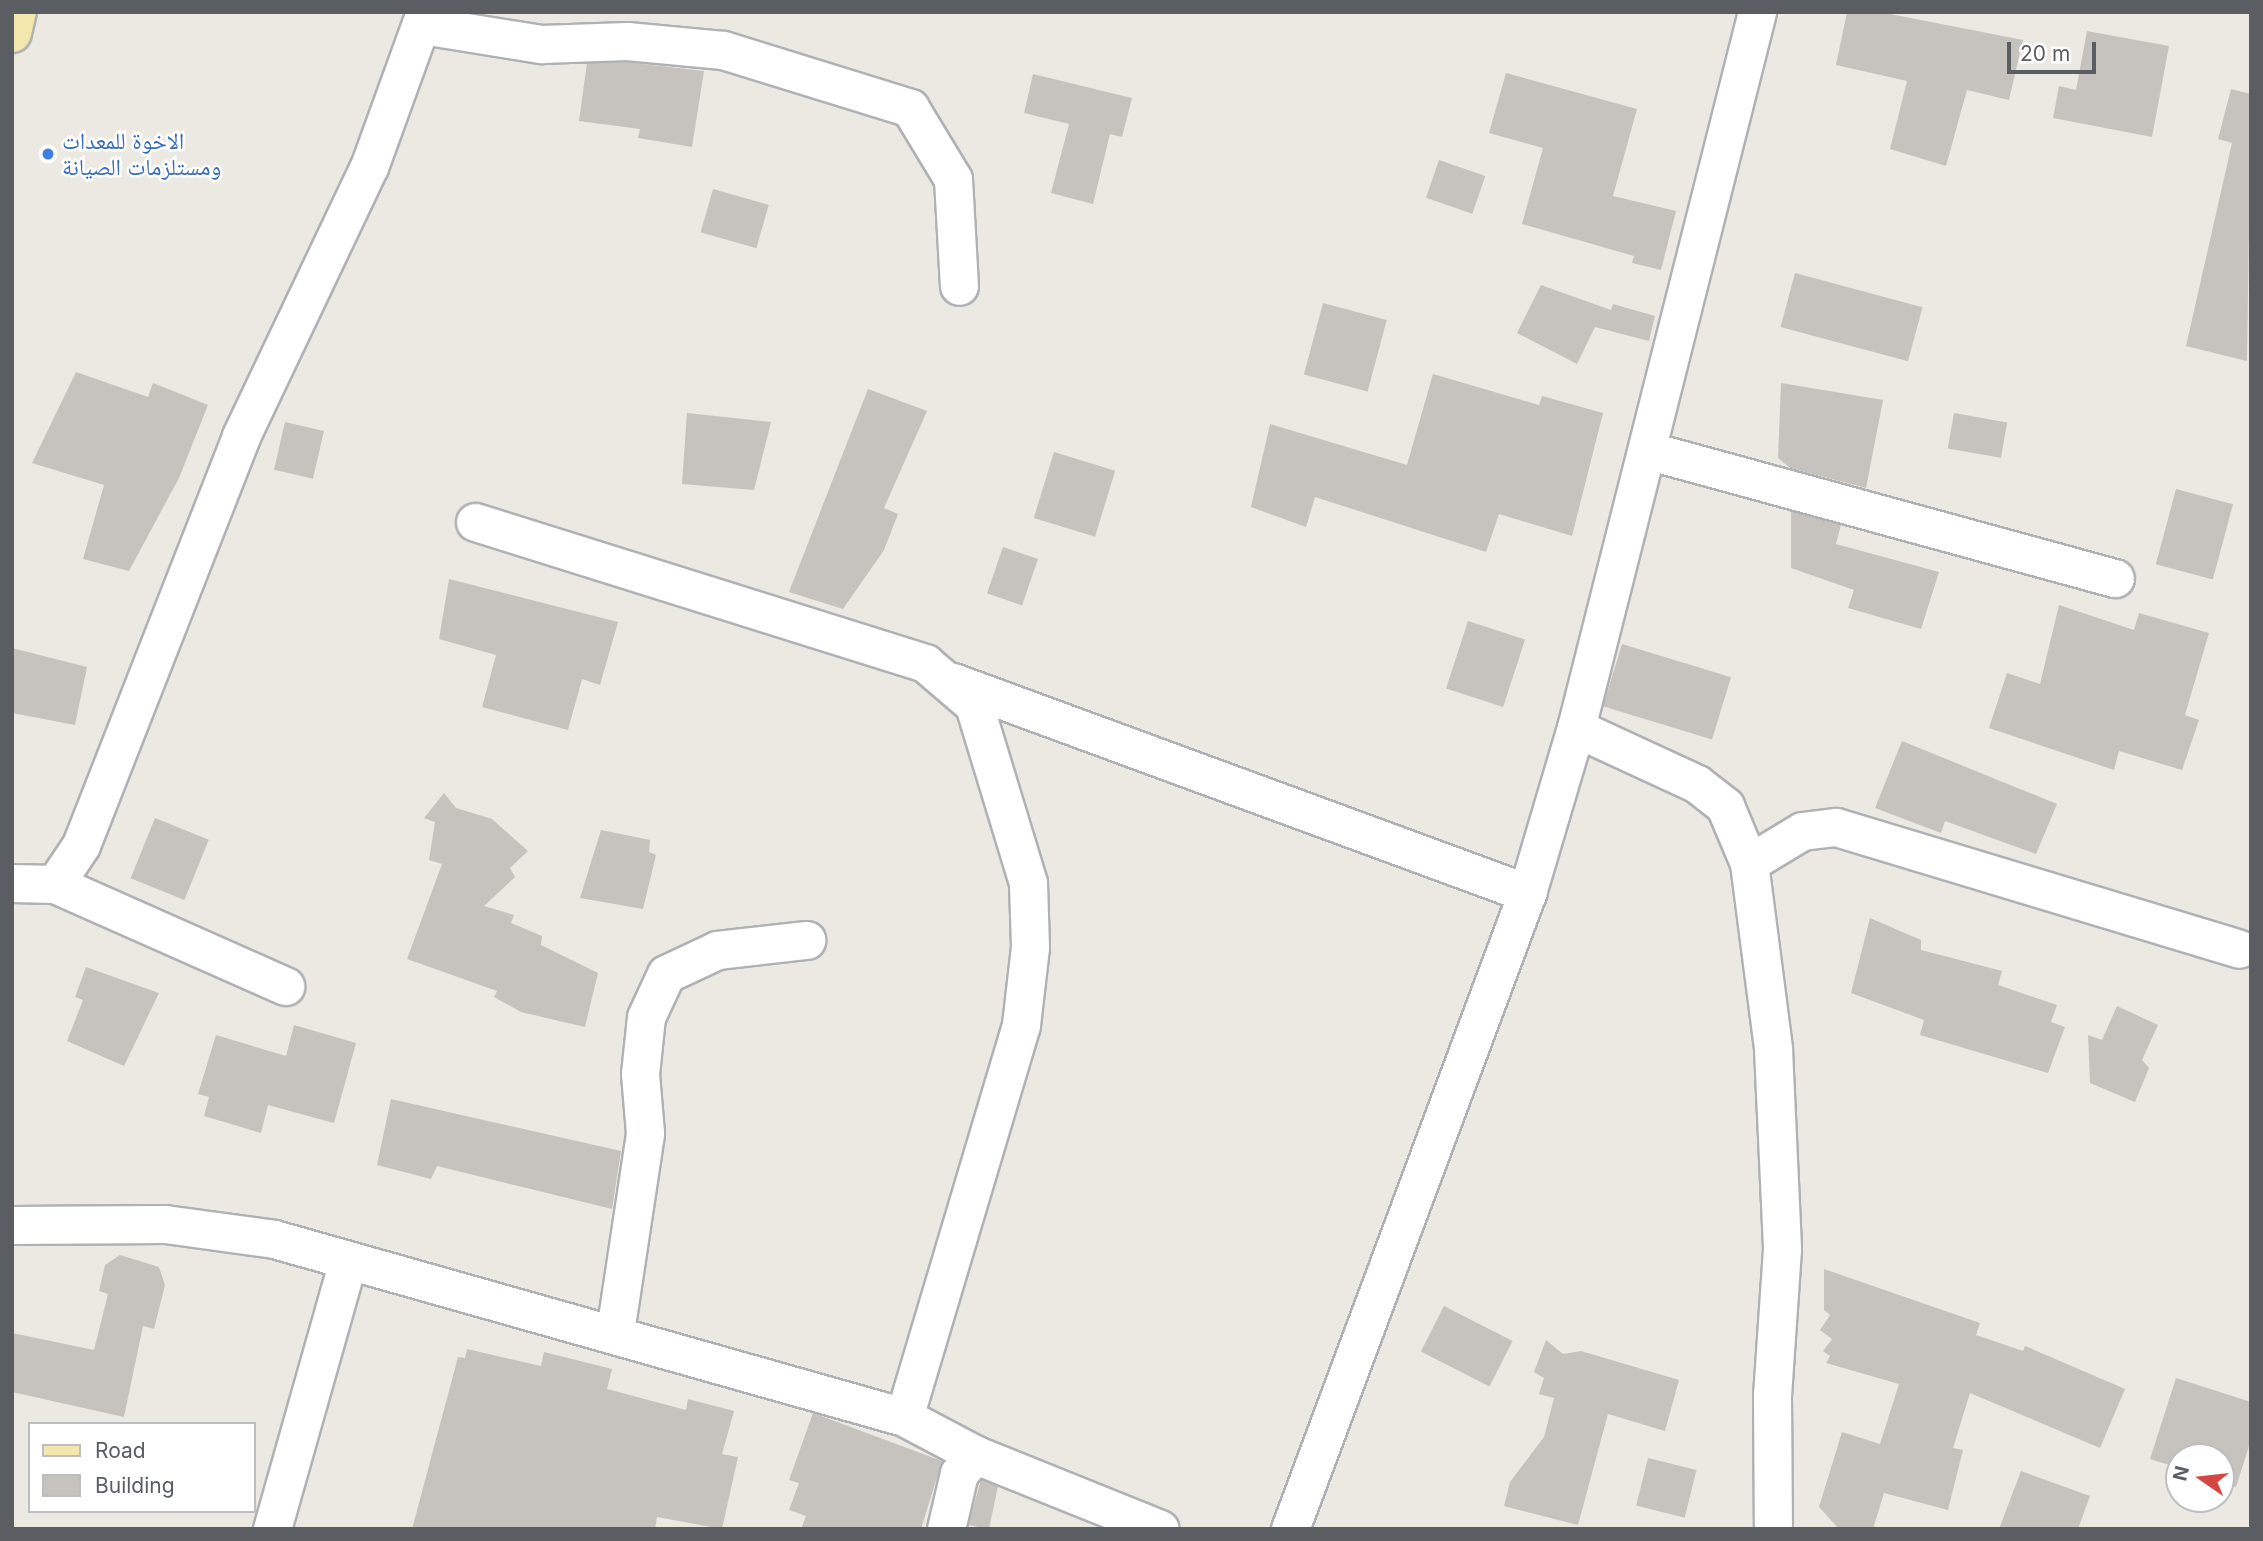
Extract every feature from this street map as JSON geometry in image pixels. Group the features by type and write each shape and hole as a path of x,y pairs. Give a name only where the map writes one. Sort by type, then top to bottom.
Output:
{"main road":[{"path":"12,33 17,12"}],"street":[{"path":"1290,1529 1527,893 1576,728 1650,450 1756,12"},
{"path":"55,884 81,845 242,436 369,167 423,19 723,50 910,108 953,179 959,286"},
{"path":"1650,450 2115,578"},
{"path":"475,522 834,630 925,663 952,682 974,705 1006,795 1028,883 1030,947 1021,1025 904,1417"},
{"path":"952,682 1527,893"},
{"path":"1576,728 1697,784 1726,806 1749,863 1773,1049 1782,1249 1772,1395 1773,1529"},
{"path":"1749,863 1801,831 1836,827 2239,949"},
{"path":"12,883 55,884 285,986"},
{"path":"615,1332 645,1133 640,1074 646,1017 666,974 717,950 806,940"},
{"path":"12,1225 223,1228 348,1261 615,1332 904,1417 976,1455 1160,1529"},
{"path":"272,1529 348,1261"},
{"path":"946,1529 959,1473 976,1455"}],"building":[{"path":"1847,12 1880,12 2023,40 2009,100 1967,90 1946,166 1890,149 1907,81 1836,65"},
{"path":"2087,31 2169,46 2152,137 2053,118 2059,86 2076,90"},
{"path":"626,62 704,71 692,147 638,138 640,129 579,121 587,63"},
{"path":"1506,73 1637,109 1613,196 1676,211 1661,270 1632,263 1634,256 1522,224 1543,148 1489,133"},
{"path":"1033,74 1132,98 1122,137 1110,134 1093,204 1051,193 1069,124 1024,113"},
{"path":"2231,89 2251,94 2247,361 2186,346 2232,143 2218,139"},
{"path":"1439,160 1485,176 1472,214 1426,198"},
{"path":"713,189 769,205 756,248 701,232"},
{"path":"1795,273 1923,307 1908,361 1781,327"},
{"path":"1541,285 1611,310 1613,304 1655,316 1649,341 1595,327 1577,364 1517,333"},
{"path":"1323,303 1387,320 1368,392 1304,374"},
{"path":"76,372 148,397 153,383 208,405 179,478 129,571 83,559 104,485 32,463"},
{"path":"1433,374 1539,405 1542,396 1603,413 1572,536 1499,514 1486,552 1315,497 1306,527 1251,507 1270,424 1407,465"},
{"path":"1781,383 1883,400 1866,488 1790,468 1778,458"},
{"path":"868,389 927,411 884,508 898,514 884,550 843,609 789,592"},
{"path":"687,413 771,422 754,490 682,484"},
{"path":"1954,413 2007,422 2001,458 1948,448"},
{"path":"285,422 324,431 313,479 274,470"},
{"path":"1054,452 1115,471 1095,537 1034,518"},
{"path":"2176,489 2233,504 2213,580 2156,564"},
{"path":"1791,511 1841,525 1836,544 1939,572 1921,629 1848,608 1854,590 1791,568"},
{"path":"1003,547 1038,559 1022,605 987,593"},
{"path":"449,579 618,622 600,685 582,679 568,730 482,707 496,655 439,639"},
{"path":"2059,605 2134,630 2139,613 2209,633 2185,715 2199,720 2182,770 2119,751 2114,770 1989,728 2007,673 2040,684"},
{"path":"1468,621 1525,640 1503,707 1446,689"},
{"path":"1622,644 1731,677 1712,739 1603,706"},
{"path":"12,648 87,667 75,725 12,713"},
{"path":"1902,741 2057,804 2036,854 1945,821 1941,833 1875,808"},
{"path":"444,793 456,808 492,819 528,851 510,868 515,877 484,906 514,915 511,923 542,936 541,945 598,973 585,1027 521,1012 494,997 497,991 407,959 442,864 429,860 435,822 424,818"},
{"path":"155,818 209,840 184,900 131,878"},
{"path":"601,830 650,840 649,852 656,855 643,909 580,898"},
{"path":"1870,918 1921,940 1921,950 2002,971 1998,985 2057,1005 2051,1022 2065,1027 2048,1073 1920,1035 1924,1020 1851,993"},
{"path":"86,967 159,993 124,1066 67,1041 83,1000 75,997"},
{"path":"2117,1006 2158,1025 2142,1060 2149,1068 2135,1102 2090,1083 2088,1035 2102,1040"},
{"path":"294,1025 356,1043 334,1123 268,1105 261,1133 204,1116 209,1097 198,1094 216,1035 286,1056"},
{"path":"391,1099 621,1151 612,1209 437,1166 431,1179 377,1165"},
{"path":"120,1255 159,1267 165,1285 154,1329 143,1326 124,1417 12,1392 12,1333 94,1350 108,1294 99,1291 105,1265"},
{"path":"1824,1269 1980,1323 1976,1335 2023,1351 2025,1346 2125,1389 2100,1448 1970,1393 1953,1448 1963,1450 1948,1510 1884,1493 1873,1529 1839,1529 1819,1507 1842,1432 1880,1444 1899,1384 1826,1363 1830,1356 1823,1351 1832,1339 1820,1330 1830,1315 1824,1310"},
{"path":"1444,1306 1513,1341 1489,1386 1421,1351"},
{"path":"1546,1340 1563,1354 1581,1351 1679,1380 1665,1431 1608,1414 1578,1525 1504,1506 1510,1482 1544,1437 1554,1398 1539,1394 1544,1378 1534,1372"},
{"path":"467,1349 541,1366 544,1352 612,1369 607,1389 686,1410 688,1399 734,1411 722,1454 738,1457 722,1529 657,1517 655,1529 412,1529 458,1357 465,1358"},
{"path":"2176,1378 2251,1402 2251,1440 2236,1487 2235,1443 2165,1443 2165,1464 2150,1459"},
{"path":"813,1413 942,1461 921,1529 801,1529 806,1516 789,1510 799,1483 789,1480"},
{"path":"1648,1458 1697,1470 1685,1518 1636,1506"},
{"path":"2021,1471 2090,1496 2078,1529 1999,1529"},
{"path":"981,1480 998,1486 989,1529 968,1525"}],"place":[{"name":"الاخوة للمعدات ومستلزمات الصيانة","path":"48,154"}]}
